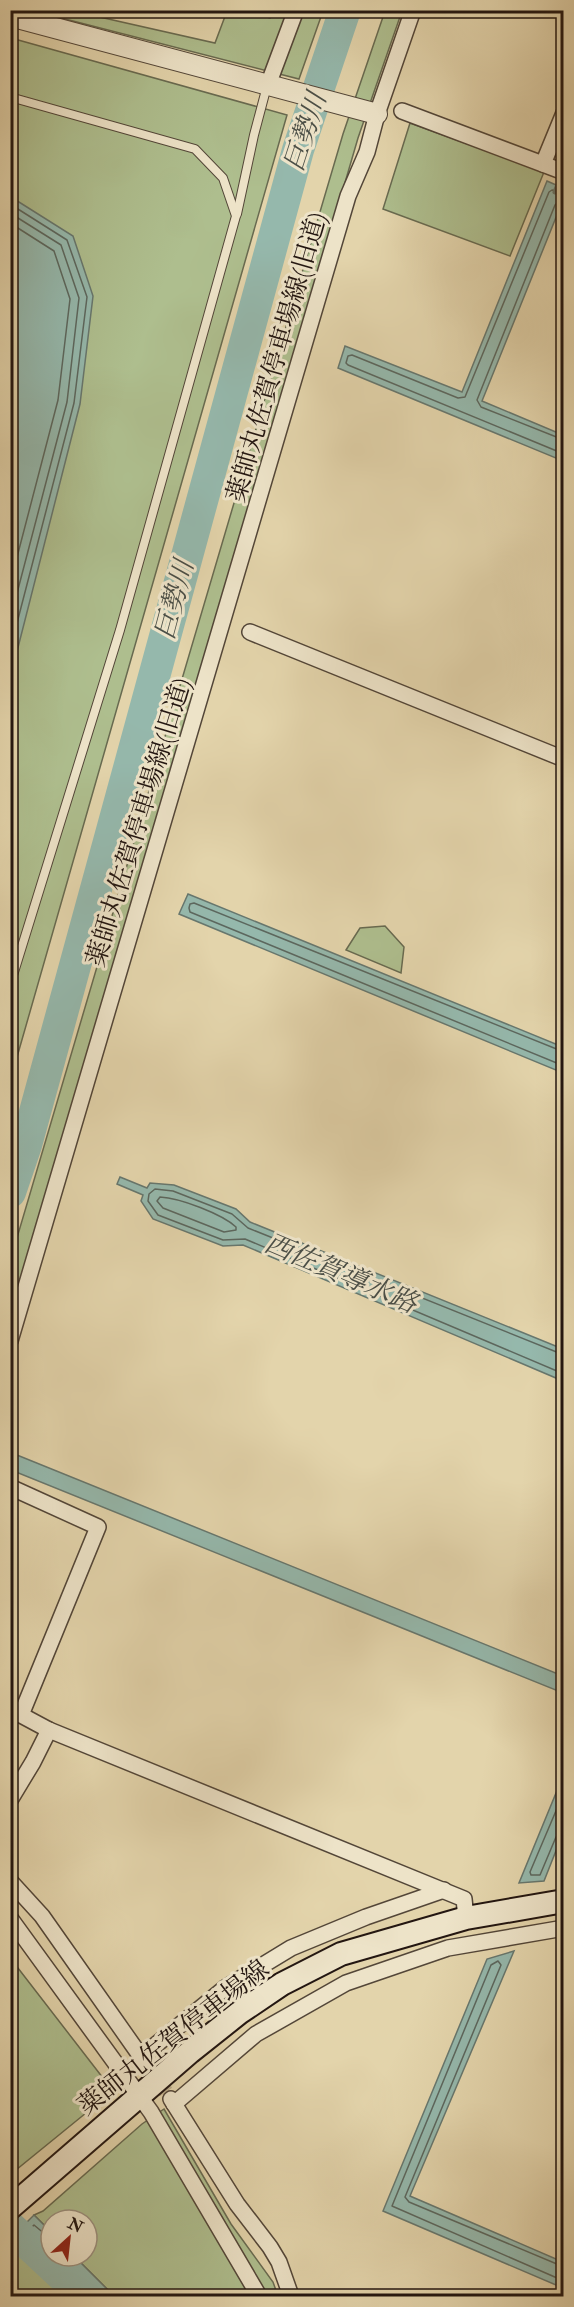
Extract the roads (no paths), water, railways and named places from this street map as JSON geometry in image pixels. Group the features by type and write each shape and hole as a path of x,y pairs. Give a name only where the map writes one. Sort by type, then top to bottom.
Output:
{"main road":[{"name":"薬師丸佐賀停車場線","path":"10,2208 136,2098 239,2013 282,1984 341,1954 466,1918 562,1907"}],"street":[{"path":"268,85 296,10"},
{"name":"薬師丸佐賀停車場線(旧道)","path":"10,1341 348,196 367,152 377,114 413,10"},
{"path":"10,16 377,114"},
{"path":"402,111 564,172"},
{"path":"543,164 564,113"},
{"path":"250,632 564,759"},
{"path":"10,1487 98,1527 21,1715 49,1730 464,1899 466,1918"},
{"path":"10,1800 49,1730"},
{"path":"10,1881 42,1916 142,2059 225,1988 291,1948 366,1917 444,1890"},
{"path":"10,1918 136,2098 151,2112 259,2296"},
{"path":"291,2296 279,2262 270,2247 237,2204 172,2102 256,2034 346,1983 448,1948 564,1928"}],"lane":[{"path":"10,985 120,630 236,216 268,85"},
{"path":"10,97 195,149 223,178 236,216"}],"water":[{"path":"547,181 563,188 563,200 482,401 563,435 563,461 338,368 345,346 462,392"},
{"path":"11,197 73,236 93,296 80,404 11,675"},
{"path":"188,894 563,1047 563,1073 179,914"},
{"name":"西佐賀導水路","path":"120,1177 147,1188 150,1183 174,1185 236,1209 250,1222 563,1349 563,1381 243,1245 223,1246 153,1219 141,1201 143,1195 117,1184"},
{"path":"12,1453 563,1676 563,1693 11,1470"},
{"path":"563,1776 563,1833 544,1881 519,1883"},
{"path":"514,1951 410,2196 563,2262 563,2288 383,2211 487,1959"},
{"path":"34,2215 39,2220 39,2268 86,2268 114,2296 67,2296 11,2243 11,2238"}],"waterway":[{"name":"巨勢川","path":"10,1192 26,1145 298,150 345,10"},
{"path":"555,192 563,173"},
{"name":"巨勢川","path":"10,2227 84,2296"}],"tunnel":[{"path":"144,2061 171,2099"}]}
